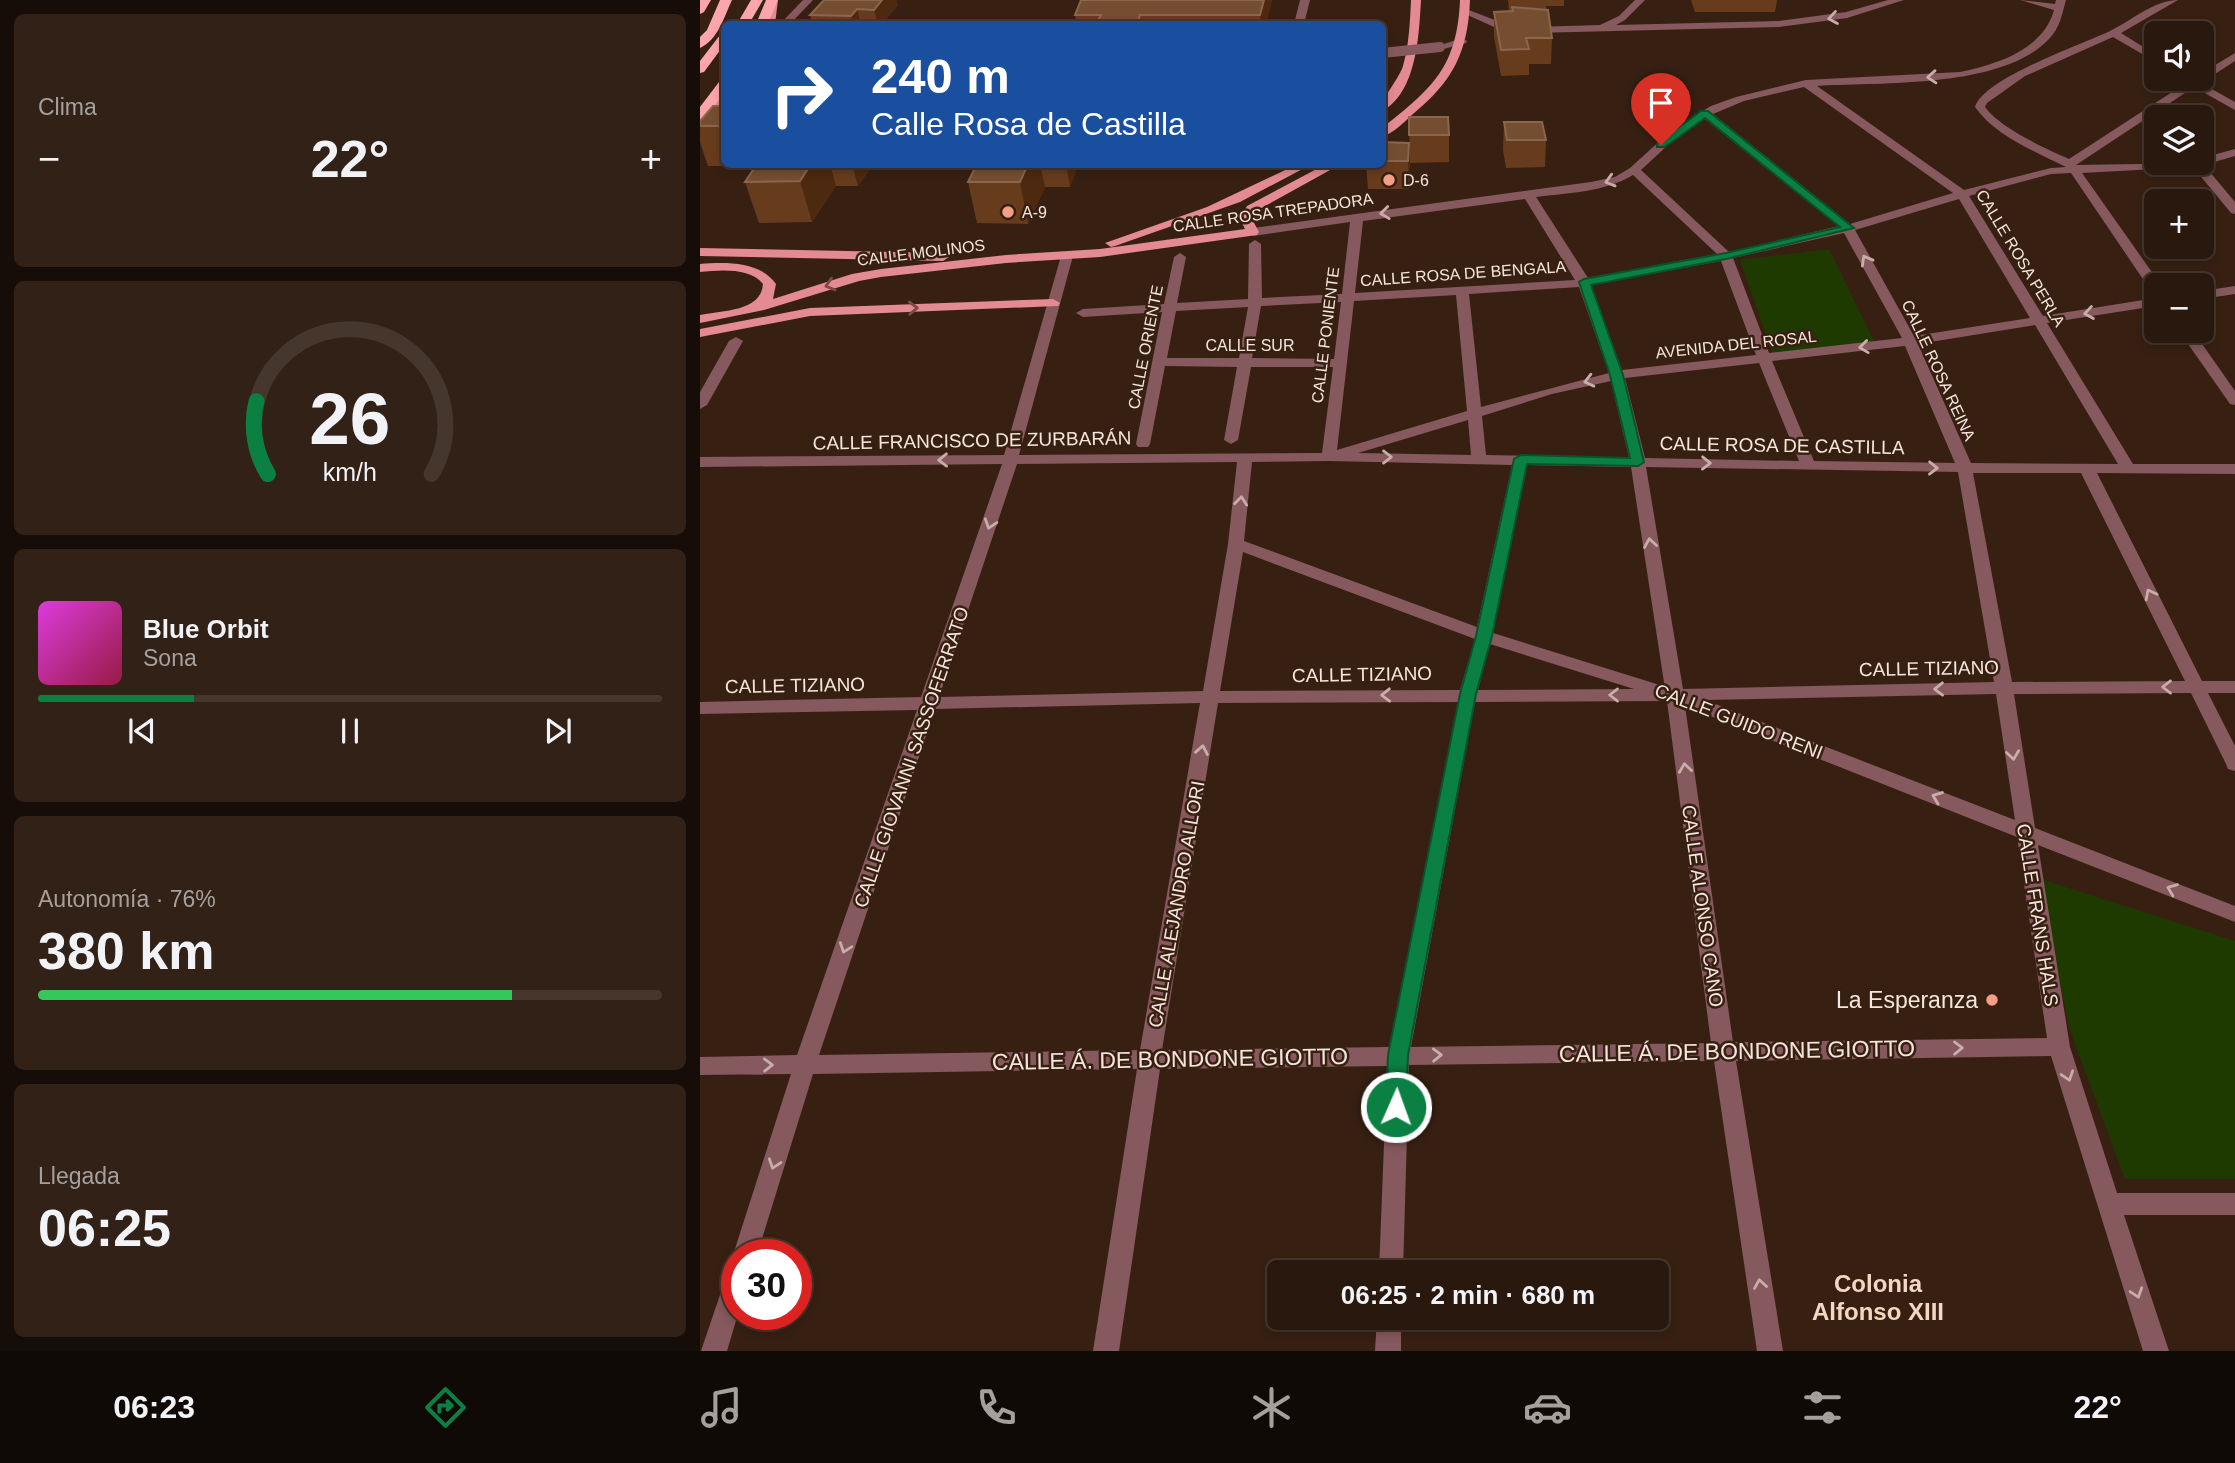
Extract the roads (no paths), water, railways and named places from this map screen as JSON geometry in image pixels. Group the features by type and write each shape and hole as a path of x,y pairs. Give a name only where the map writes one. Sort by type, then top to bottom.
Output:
{"highway":[{"path":"700,10 705,0"},
{"path":"702,41 712,31 726,0"},
{"path":"736,21 746,0"},
{"path":"745,21 757,0"},
{"path":"763,21 773,0"},
{"path":"700,69 721,42"},
{"path":"700,82 721,56"},
{"path":"700,116 721,89"}],"main road":[{"path":"770,21 773,0"},
{"path":"1386,104 1398,91 1410,62 1416,0"},
{"path":"1386,131 1436,89 1461,48 1465,0"},
{"path":"700,132 721,103"},
{"path":"1068,256 1220,208 1252,195 1300,168"},
{"path":"1254,238 1245,219 1251,208 1328,168"},
{"name":"CALLE ROSA TREPADORA","path":"1068,256 1254,238"},
{"path":"700,252 1006,259"},
{"name":"CALLE MOLINOS","path":"700,319 759,307 857,277 1006,259 1068,256"},
{"path":"700,268 744,268 762,275 769,284 769,293 759,307"},
{"path":"700,333 810,312 1053,303"}],"street":[{"path":"788,21 808,0"},
{"path":"1300,21 1306,0"},
{"path":"1598,29 1622,18 1640,0"},
{"path":"1466,12 1498,25 1533,30 1749,26 1820,20 1899,0"},
{"path":"2025,0 2060,4"},
{"path":"2146,273 2072,167 1996,122 1980,107 1982,101 2021,74 2114,33 2173,0"},
{"name":"CALLE ROSA TREPADORA","path":"1254,238 1357,217 1529,195 1619,179 1634,170 1678,130 1705,113 1767,91 1806,83 1960,75 1983,71 2040,41 2052,27 2060,4"},
{"path":"2114,33 2144,52"},
{"path":"1386,53 1440,47 1462,41"},
{"path":"2214,68 2235,55"},
{"path":"1998,64 2021,74"},
{"name":"CALLE ROSA PERLA","path":"1806,83 1962,194 2128,468"},
{"path":"2072,167 2178,91"},
{"path":"2212,91 2235,107"},
{"name":"CALLE ROSA REINA","path":"1705,113 1848,228 1910,341 1965,468"},
{"name":"CALLE ROSA DE BENGALA","path":"2214,158 2235,152"},
{"name":"CALLE ROSA DE BENGALA","path":"1347,299 1584,282 1726,256 1848,228 2051,171 2072,167 2144,164"},
{"path":"1634,170 1726,256 1764,359 1808,465"},
{"path":"2208,175 2235,210"},
{"name":"CALLE ALONSO CANO","path":"1529,195 1584,282 1617,375 1638,462 1675,695 1723,1051 1770,1351"},
{"name":"CALLE PONIENTE","path":"1329,457 1357,217"},
{"path":"1231,440 1255,304 1254,238"},
{"name":"CALLE GIOVANNI SASSOFERRATO","path":"750,1239 805,1064 930,704 1011,459 1068,256"},
{"name":"CALLE ORIENTE","path":"1143,444 1180,257"},
{"path":"2214,293 2235,289"},
{"path":"1462,291 1479,458"},
{"path":"1083,313 1347,299"},
{"name":"AVENIDA DEL ROSAL","path":"1329,457 1548,391 1617,375 1910,341 2144,304"},
{"path":"700,405 736,341"},
{"path":"2194,343 2235,401"},
{"name":"CALLE SUR","path":"1161,362 1338,363"},
{"name":"CALLE FRANCISCO DE ZURBARÁN","path":"700,462 1245,457"},
{"name":"CALLE ROSA DE CASTILLA","path":"1245,457 1479,458 1965,468 2235,469"},
{"name":"CALLE ALEJANDRO ALLORI","path":"1106,1351 1150,1059 1236,544 1245,457"},
{"path":"1391,1260 1398,1055 1468,694 1484,636 1521,459"},
{"name":"CALLE FRANS HALS","path":"1965,468 2004,688 2059,1047 2156,1351"},
{"path":"2087,469 2235,764"},
{"name":"CALLE GUIDO RENI","path":"1236,544 1484,636 1675,695 2235,914"},
{"name":"CALLE TIZIANO","path":"700,708 1210,697 1675,695 2004,688 2235,687"},
{"name":"CALLE Á. DE BONDONE GIOTTO","path":"700,1066 2059,1047"},
{"path":"2109,1204 2235,1203"},
{"path":"714,1351 721,1329"},
{"path":"1388,1351 1389,1330"}],"place":[{"name":"D-6","path":"1389,180"},
{"name":"A-9","path":"1008,212"},
{"name":"La Esperanza","path":"1992,1000"}],"district":[{"name":"Colonia Alfonso XIII","path":"1878,1298"}]}
